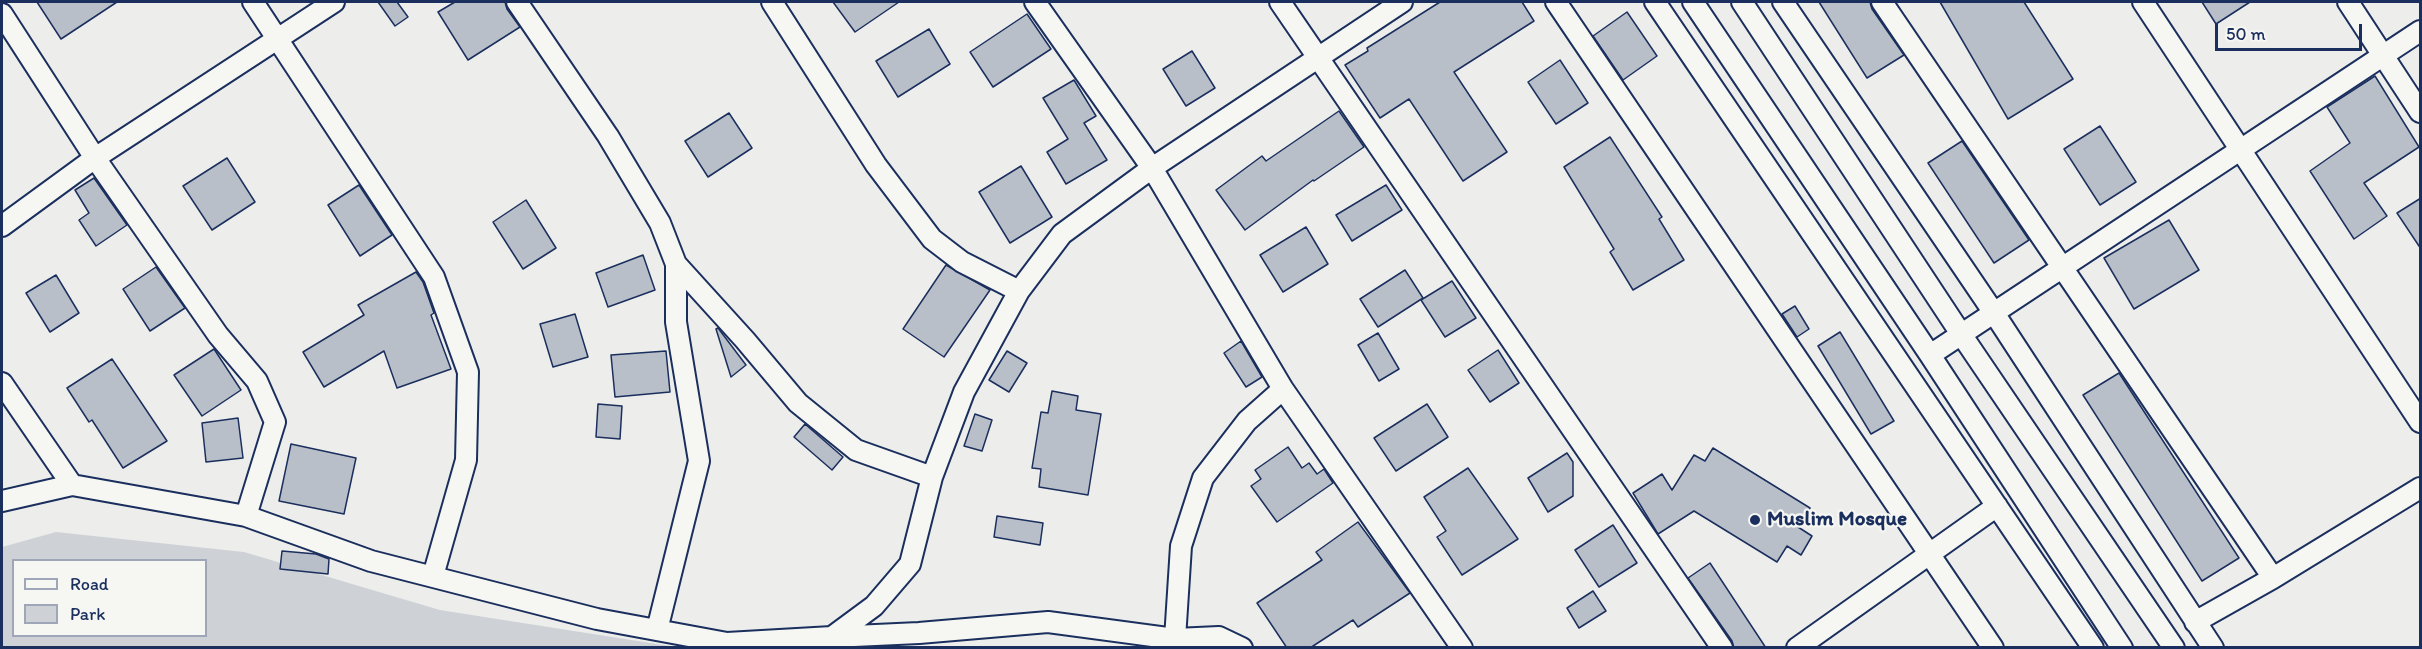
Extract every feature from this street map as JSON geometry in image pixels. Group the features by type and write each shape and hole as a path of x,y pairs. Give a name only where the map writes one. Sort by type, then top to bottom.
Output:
{"street":[{"path":"253,2 279,38 434,277 468,372 466,460 433,576"},
{"path":"2,226 95,158 334,2"},
{"path":"517,2 608,136 660,223 676,264 798,403 856,450 932,477"},
{"path":"772,2 876,165 932,239 962,262 1020,291"},
{"path":"1035,2 1152,168 1283,389 1462,648"},
{"path":"1280,2 1722,648"},
{"path":"832,637 874,606 910,564 932,477 964,392 1020,291 1062,234 1152,168 1402,2"},
{"path":"1556,2 1993,648"},
{"path":"1655,2 2093,648"},
{"path":"1694,2 2122,648"},
{"path":"1742,2 1961,334 2174,648"},
{"path":"1783,2 1994,313 2213,648"},
{"path":"1882,2 2273,578"},
{"path":"2143,2 2421,422"},
{"path":"2348,2 2421,112"},
{"path":"2,14 95,158 218,335 257,381 275,422 246,516"},
{"path":"1930,355 2421,31"},
{"path":"657,630 699,461 676,322 676,264"},
{"path":"2,383 72,485"},
{"path":"1175,639 1181,546 1203,478 1247,421 1283,389"},
{"path":"2,501 72,485 246,516 372,561 597,619 727,643 919,633 1048,622 1175,639 1219,637 1242,648"},
{"path":"2195,622 2273,578 2421,488"},
{"path":"1797,648 1997,506"}],"green space":[{"path":"56,532 244,552 440,610 676,647 2,648 2,547"}],"building":[{"path":"37,2 117,2 61,39"},
{"path":"378,2 397,2 408,17 395,26"},
{"path":"455,2 505,2 507,9 520,27 468,60 438,12"},
{"path":"833,2 899,2 855,32"},
{"path":"1440,2 1522,2 1534,21 1454,72 1507,152 1463,181 1409,99 1380,118 1345,65 1368,51 1367,48"},
{"path":"1819,2 1870,2 1872,9 1904,55 1867,78"},
{"path":"1940,2 2024,2 2073,79 2008,119"},
{"path":"2202,2 2250,2 2216,24"},
{"path":"1627,12 1657,56 1623,80 1593,36"},
{"path":"1027,14 1051,49 993,87 970,52"},
{"path":"929,29 950,64 898,97 876,61"},
{"path":"1192,51 1215,88 1186,106 1163,69"},
{"path":"1560,60 1588,103 1556,124 1528,82"},
{"path":"2375,76 2419,147 2364,183 2387,216 2354,239 2310,171 2350,143 2327,107"},
{"path":"1074,80 1096,116 1084,123 1107,160 1066,184 1047,152 1068,139 1043,98"},
{"path":"1339,111 1364,147 1313,180 1245,230 1216,190 1262,156 1266,161"},
{"path":"729,113 752,148 708,177 685,141"},
{"path":"2100,126 2136,182 2100,205 2064,149"},
{"path":"1610,137 1662,217 1659,219 1684,260 1633,290 1610,252 1614,249 1564,167"},
{"path":"1962,141 2029,240 1994,263 1928,163"},
{"path":"227,158 255,202 212,230 183,186"},
{"path":"1021,166 1052,217 1010,243 979,192"},
{"path":"94,178 127,225 96,246 79,220 89,213 75,190"},
{"path":"359,185 392,235 360,256 328,205"},
{"path":"1386,185 1402,210 1352,241 1336,215"},
{"path":"2421,198 2421,249 2397,213"},
{"path":"526,200 556,248 523,269 493,222"},
{"path":"2169,220 2199,270 2134,309 2104,258"},
{"path":"1306,227 1328,264 1283,292 1260,255"},
{"path":"643,255 655,290 608,307 596,273"},
{"path":"946,265 990,290 944,357 903,329"},
{"path":"156,267 185,308 150,331 123,289"},
{"path":"1405,270 1423,298 1378,327 1360,299"},
{"path":"416,272 423,282 434,313 431,315 451,369 397,388 384,351 324,387 303,352 364,315 358,305"},
{"path":"56,275 79,313 50,332 26,293"},
{"path":"1452,281 1476,318 1445,337 1421,300"},
{"path":"1795,306 1809,329 1797,337 1782,314"},
{"path":"575,314 588,357 553,367 540,324"},
{"path":"718,328 746,365 731,377 716,329"},
{"path":"1840,332 1894,421 1871,434 1818,346"},
{"path":"1378,333 1399,369 1379,381 1358,345"},
{"path":"1241,341 1262,377 1246,387 1224,353"},
{"path":"214,349 241,390 202,416 174,375"},
{"path":"1498,350 1519,383 1490,402 1468,370"},
{"path":"666,351 670,392 615,397 611,355"},
{"path":"1007,351 1027,363 1009,392 989,380"},
{"path":"112,359 167,441 123,468 92,420 89,422 67,388"},
{"path":"2119,373 2239,558 2202,581 2083,395"},
{"path":"1052,391 1078,396 1076,410 1101,414 1088,495 1039,487 1041,469 1032,468 1041,412 1048,413"},
{"path":"598,404 622,406 620,439 596,437"},
{"path":"1427,404 1448,437 1396,471 1374,438"},
{"path":"975,414 992,420 982,451 964,446"},
{"path":"238,418 243,458 206,462 202,423"},
{"path":"805,424 843,457 832,470 794,437"},
{"path":"291,444 356,458 344,514 279,501"},
{"path":"1288,447 1302,468 1309,463 1317,474 1324,469 1333,483 1277,522 1251,486 1261,479 1255,470"},
{"path":"1713,448 1810,508 1798,527 1812,536 1801,555 1787,546 1777,562 1694,511 1658,534 1633,493 1662,474 1672,490 1694,455 1705,461"},
{"path":"1567,453 1573,462 1573,496 1548,512 1528,478"},
{"path":"1468,468 1518,539 1462,575 1437,537 1446,531 1424,497"},
{"path":"997,516 1043,523 1040,545 994,537"},
{"path":"1358,522 1410,593 1358,627 1353,620 1310,648 1287,648 1257,603 1322,560 1316,552"},
{"path":"1613,525 1637,563 1599,587 1575,550"},
{"path":"282,551 316,554 329,559 328,574 280,569"},
{"path":"1710,563 1766,648 1734,648 1732,641 1688,578"},
{"path":"1593,591 1606,611 1579,628 1567,608"}],"place":[{"name":"Muslim Mosque","path":"1755,520"}]}
